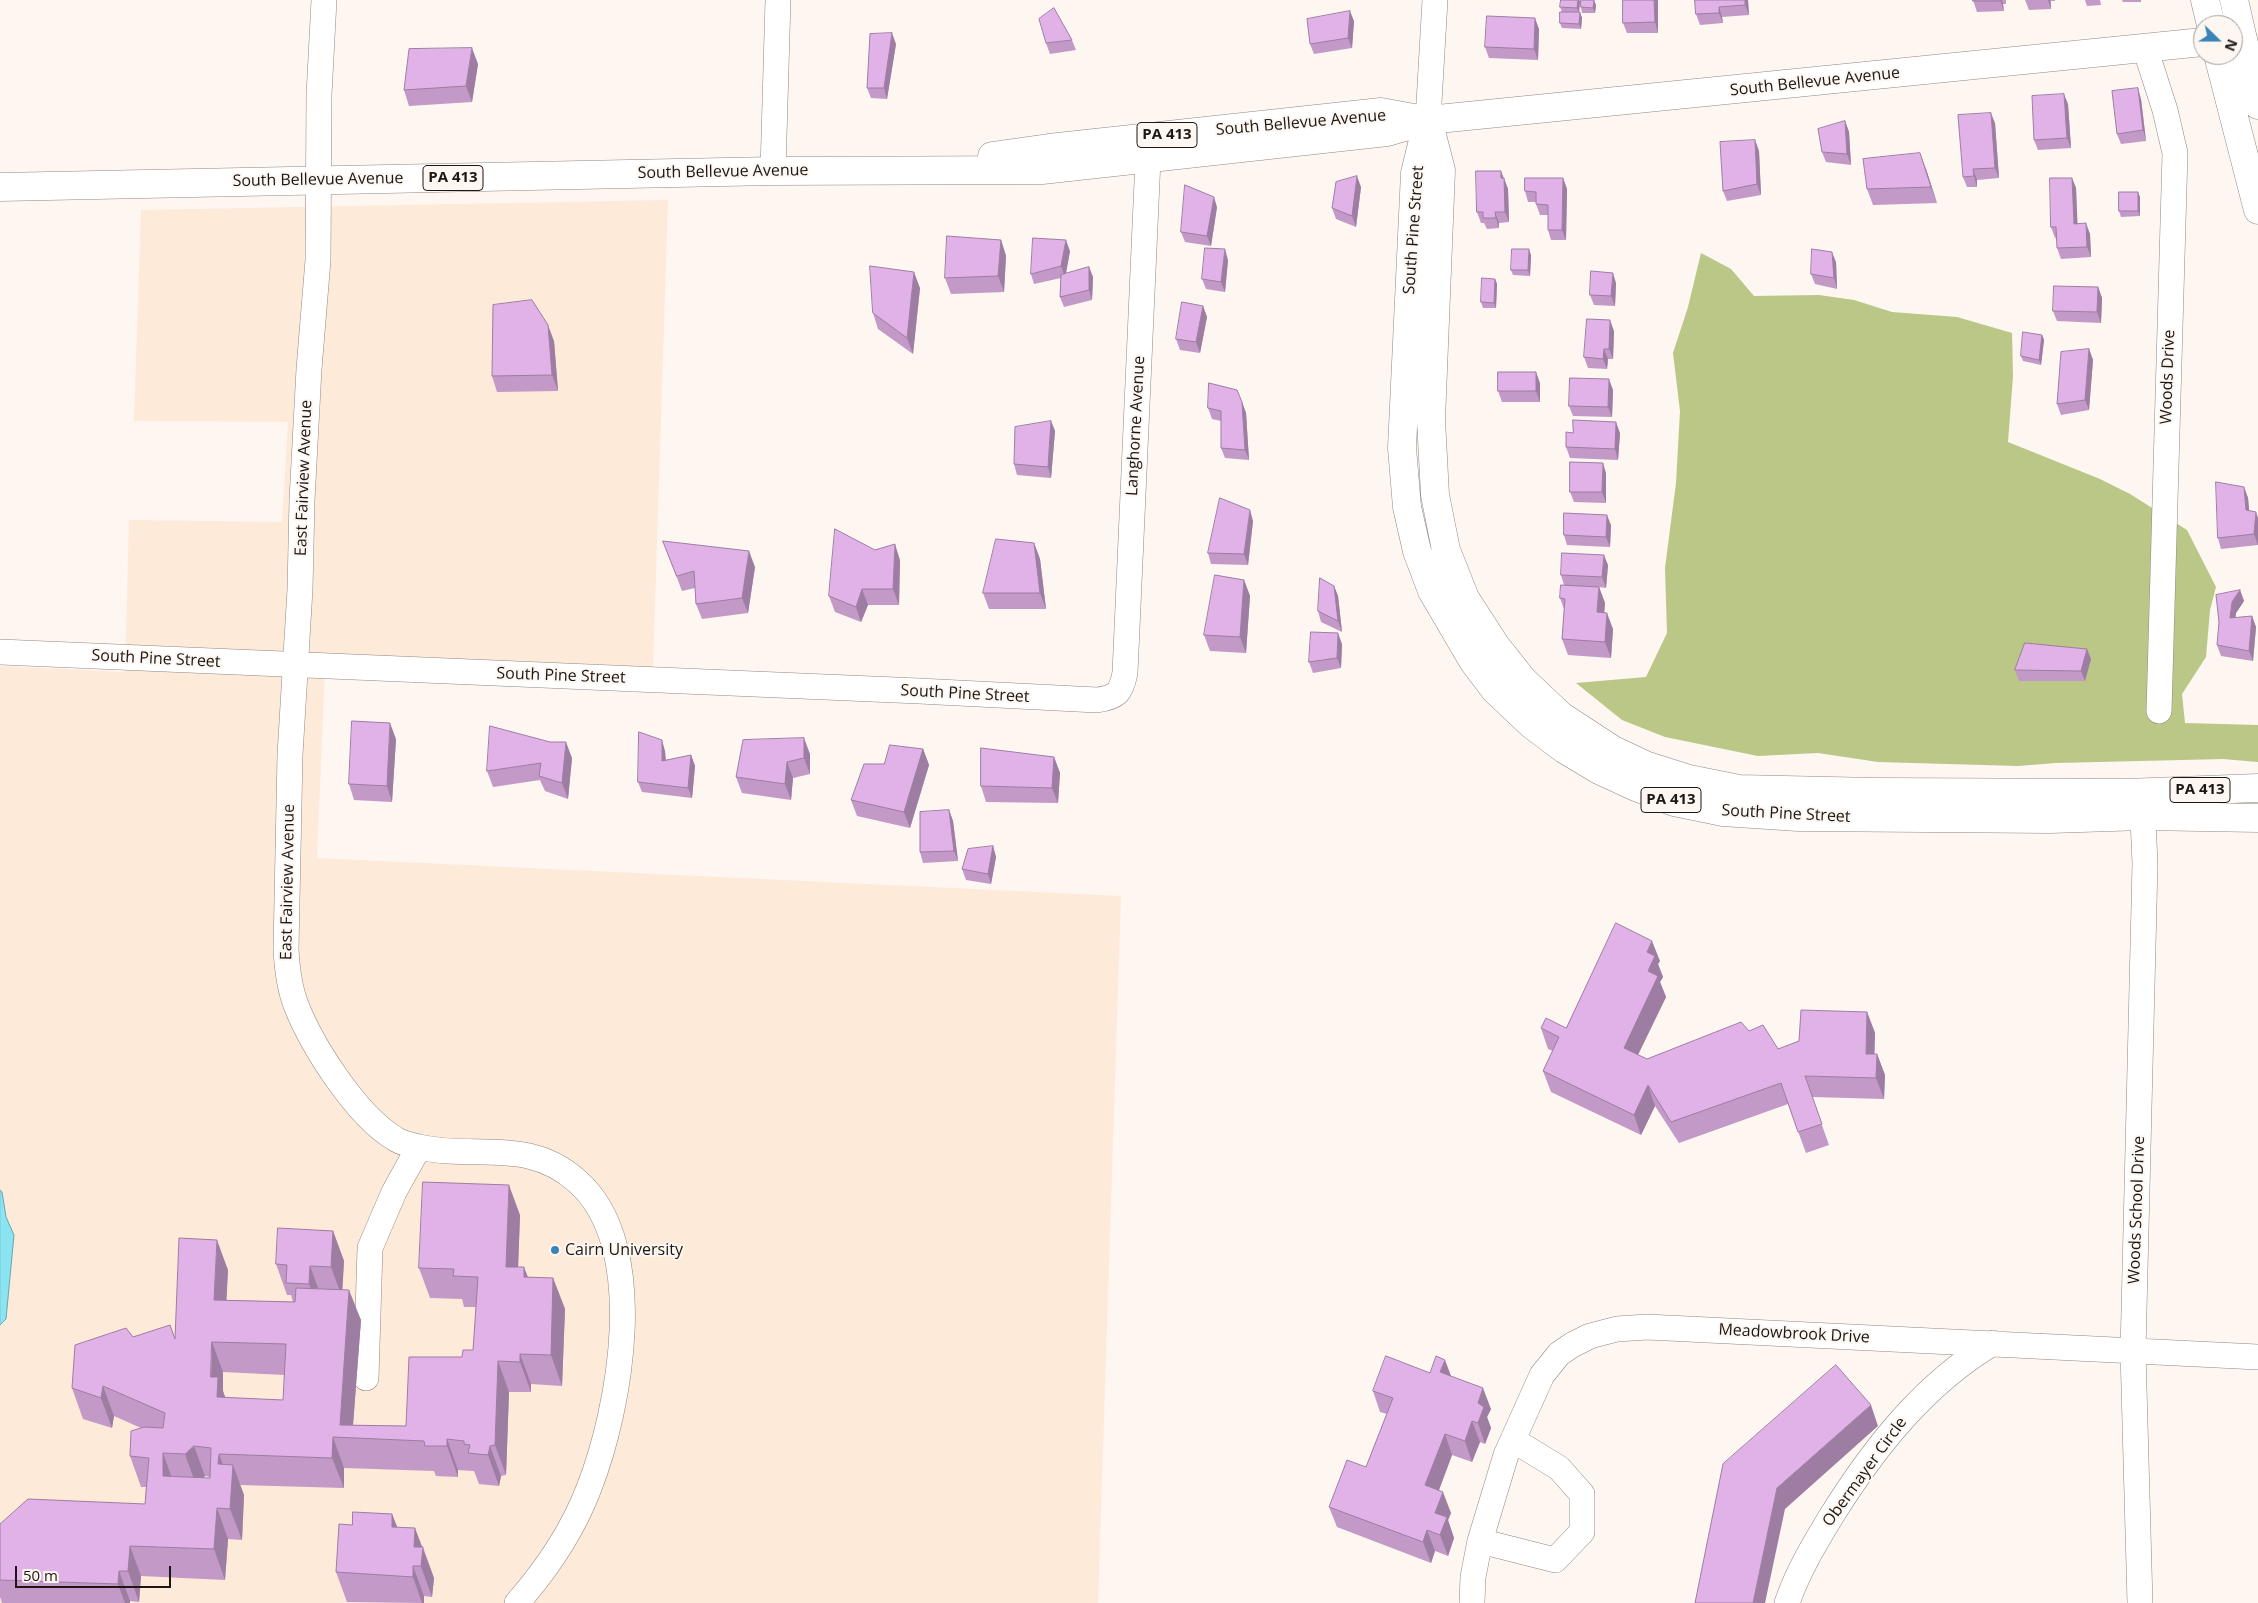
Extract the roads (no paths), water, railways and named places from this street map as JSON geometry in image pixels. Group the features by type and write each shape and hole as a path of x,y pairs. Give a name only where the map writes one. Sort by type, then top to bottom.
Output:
{"main road":[{"path":"2205,0 2209,15"},
{"path":"2234,0 2258,105"},
{"name":"South Bellevue Avenue","path":"0,187 774,171 907,169 1042,170 1387,132 1428,120 2193,43"},
{"path":"2221,65 2258,210"},
{"name":"South Bellevue Avenue","path":"907,169 1049,148 1381,112 1428,120"},
{"name":"South Pine Street","path":"1428,120 1415,173 1402,448 1406,507 1417,551 1432,591 1473,661 1495,690 1532,725 1564,749 1599,770 1636,788 1674,802 1723,812 1798,817 2050,819 2258,788"},
{"name":"South Pine Street","path":"2142,804 2258,818"}],"street":[{"name":"East Fairview Avenue","path":"324,0 319,95 318,260 309,370 290,764 286,949 288,976 296,1004 308,1032 342,1084 369,1118 395,1139 419,1147 457,1152 492,1151 526,1154 554,1165 578,1182 598,1205 616,1249 622,1291 620,1366 608,1434 589,1490 570,1527 555,1554 517,1603"},
{"path":"774,171 778,0"},
{"path":"1428,120 1435,0"},
{"name":"Woods Drive","path":"2145,48 2165,110 2175,153 2159,711"},
{"name":"Langhorne Avenue","path":"1119,692 1125,673 1148,159"},
{"name":"South Pine Street","path":"0,652 1097,700 1110,698 1119,692"},
{"name":"Woods School Drive","path":"2140,1603 2133,1351 2146,864 2142,804"},
{"path":"366,1378 370,1248 394,1192 419,1147"},
{"name":"Meadowbrook Drive","path":"1472,1603 1473,1577 1480,1541 1506,1454 1542,1376 1559,1354 1590,1336 1617,1329 1647,1327 2258,1357"},
{"name":"Obermayer Circle","path":"1787,1603 1810,1551 1846,1494 1876,1452 1929,1390 1960,1364 1993,1343"},
{"path":"1480,1541 1555,1560 1582,1532 1582,1494 1559,1468 1513,1440"}],"water":[{"path":"0,1190 2,1192 6,1217 14,1235 6,1319 0,1325"}],"place":[{"name":"Cairn University","path":"555,1250"}]}
